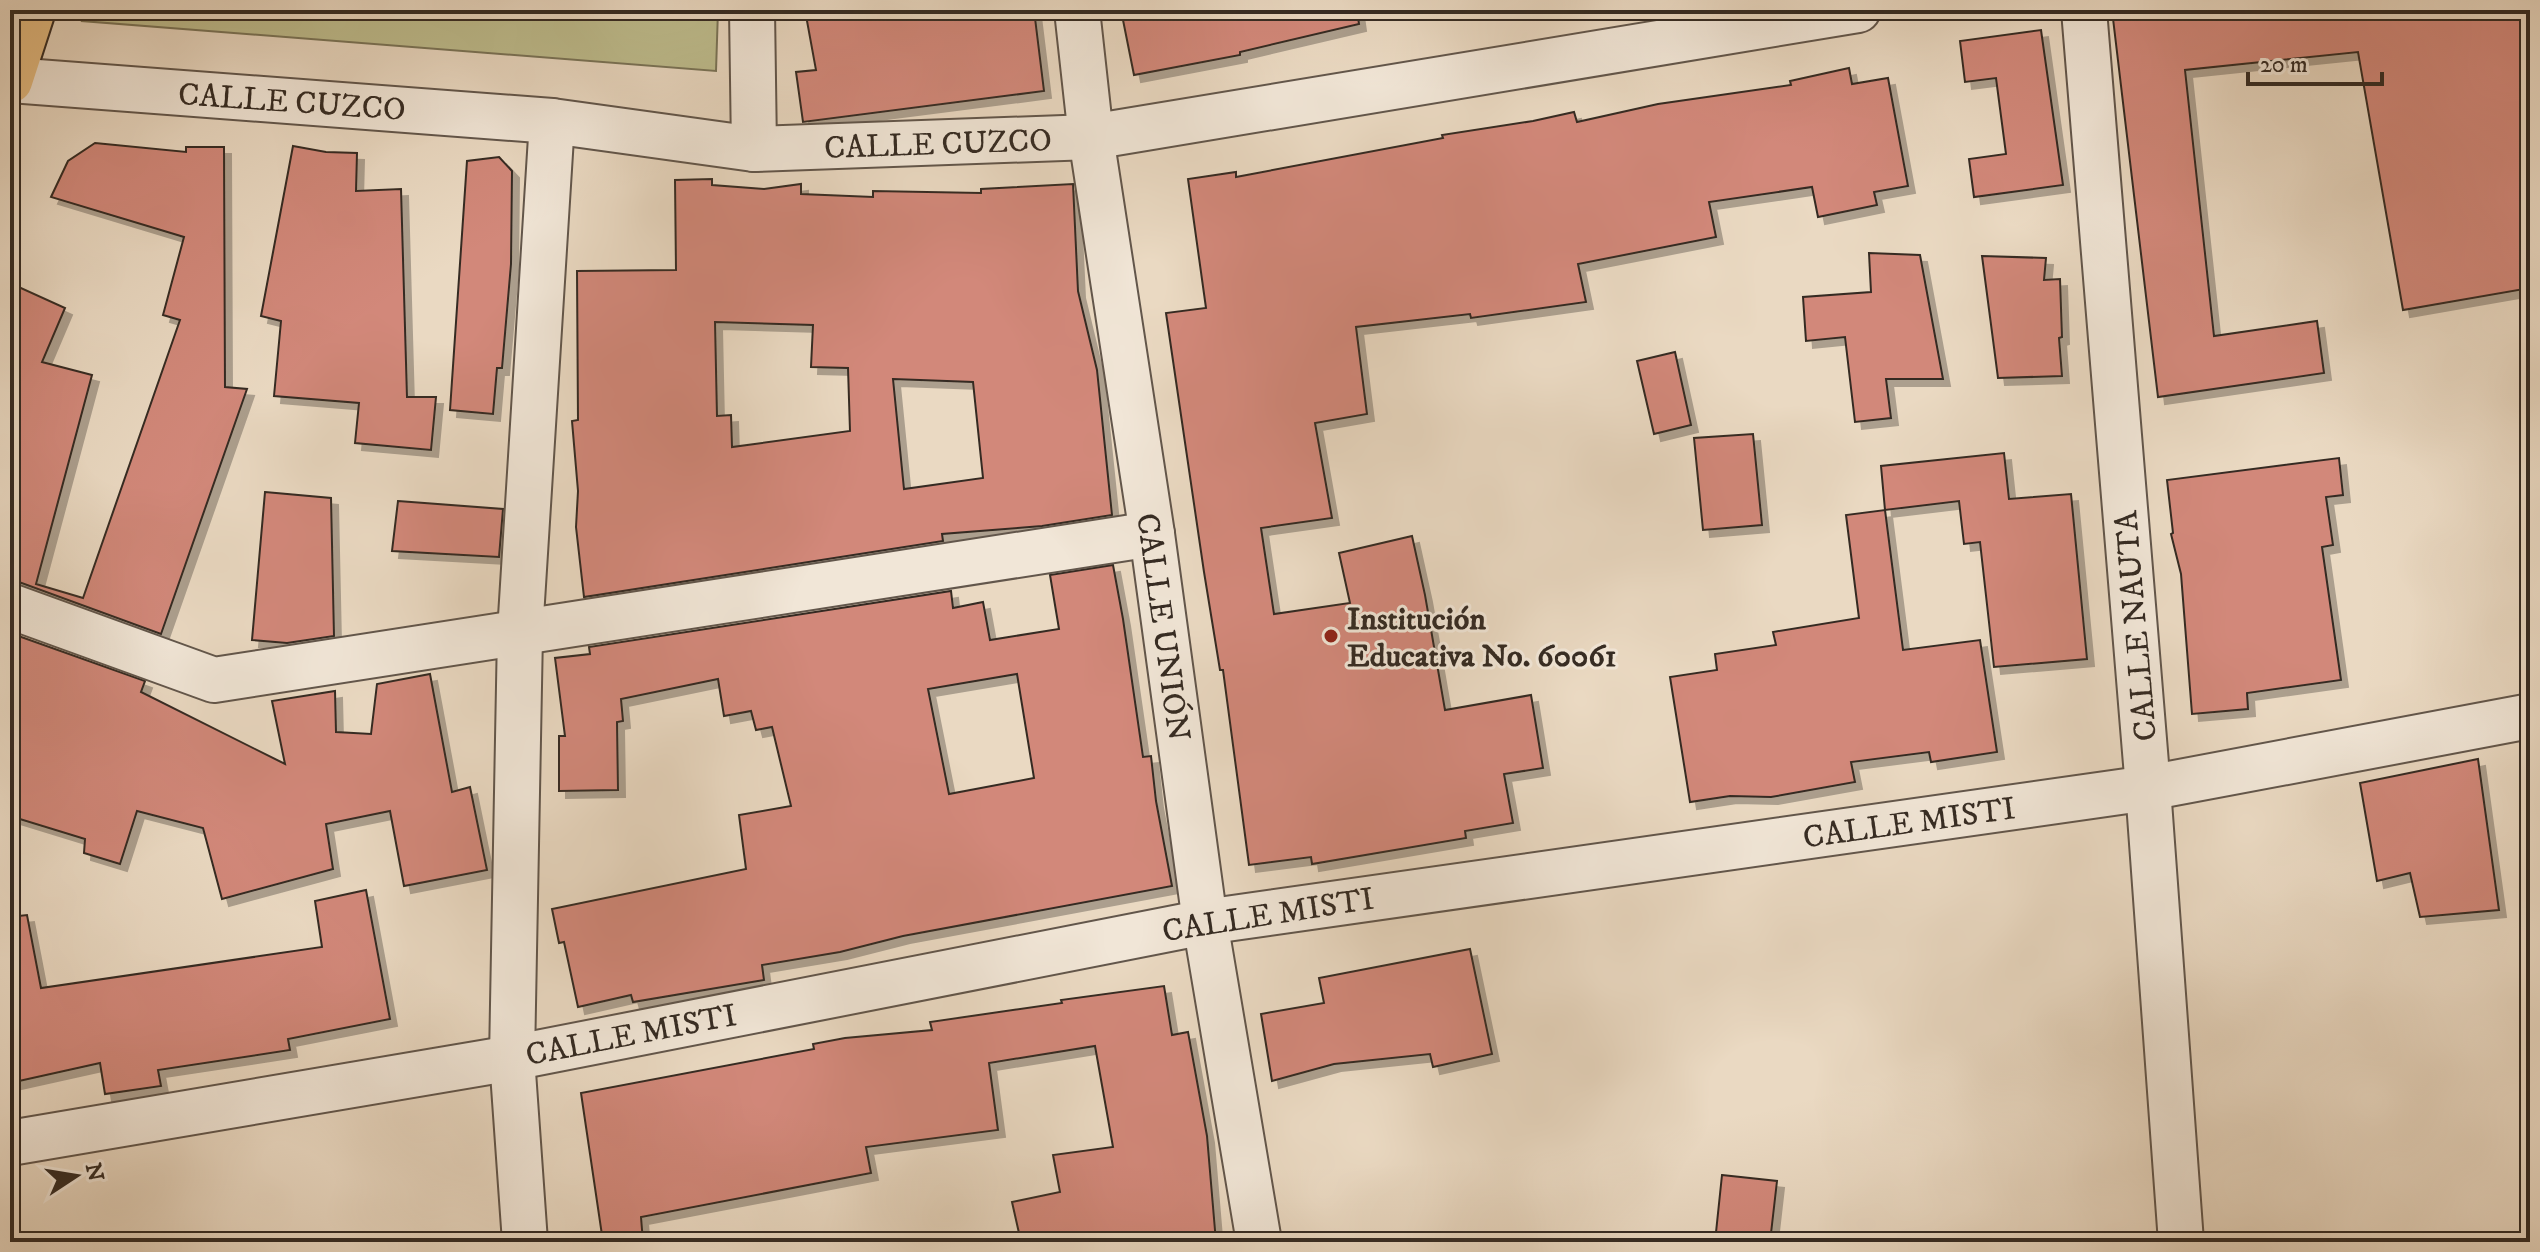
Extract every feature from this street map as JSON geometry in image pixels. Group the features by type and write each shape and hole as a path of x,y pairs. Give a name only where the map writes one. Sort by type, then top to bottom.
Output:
{"main road":[{"path":"10,80 33,10"}],"street":[{"path":"752,10 754,149"},
{"name":"CALLE UNIÓN","path":"1077,10 1091,137 1152,534 1205,922 1259,1242"},
{"name":"CALLE CUZCO","path":"10,80 552,121 754,149 1091,137 1858,10"},
{"name":"CALLE NAUTA","path":"2084,10 2148,788 2181,1242"},
{"path":"525,1242 512,1058 520,633 552,121"},
{"path":"10,606 214,680 1152,534"},
{"name":"CALLE MISTI","path":"10,1143 512,1058 1205,922 2148,788 2530,716"}],"shaded area":[{"path":"86,10 718,10 716,71 82,21"}],"building":[{"path":"805,10 1034,10 1044,91 803,122 796,72 816,70"},
{"path":"1121,10 1357,10 1359,24 1240,52 1240,55 1134,75"},
{"path":"2112,10 2530,10 2530,288 2403,310 2358,52 2185,70 2214,336 2317,321 2324,373 2158,397"},
{"path":"2041,30 2063,185 1974,197 1969,159 2006,154 1996,78 1965,82 1960,41"},
{"path":"1849,68 1852,84 1888,78 1908,186 1874,192 1877,205 1818,217 1812,187 1709,202 1716,237 1578,264 1586,302 1471,318 1470,314 1356,327 1367,414 1315,423 1332,518 1261,528 1274,614 1350,603 1339,553 1412,536 1445,710 1531,695 1543,768 1504,774 1513,823 1465,831 1466,838 1312,864 1311,857 1249,865 1223,670 1220,670 1204,572 1166,313 1206,308 1188,179 1236,172 1236,177 1574,112 1577,122 1658,104 1791,85 1790,81"},
{"path":"95,143 186,152 186,147 224,147 225,387 247,389 161,634 19,582 10,582 10,283 65,308 42,362 92,375 36,584 83,598 180,320 163,315 184,237 51,197 68,161"},
{"path":"293,146 357,153 356,191 401,189 407,397 436,397 431,450 355,443 359,403 274,396 281,321 261,316"},
{"path":"499,157 512,171 511,264 502,368 497,368 493,414 450,410 467,161"},
{"path":"712,179 712,185 764,189 801,184 801,194 873,197 873,191 981,193 981,189 1073,184 1078,291 1097,370 1112,515 1042,526 942,534 943,541 584,597 576,527 578,491 572,421 578,420 577,271 676,270 675,180","holes":["715,322 813,325 811,367 848,368 850,431 732,447 731,415 717,416","893,379 973,382 983,478 904,489"]},
{"path":"1869,253 1920,255 1943,379 1886,379 1891,418 1855,422 1845,337 1806,341 1803,297 1871,292"},
{"path":"1982,256 2046,258 2044,280 2060,279 2062,376 1998,378"},
{"path":"1675,352 1691,425 1654,434 1637,361"},
{"path":"1753,434 1762,525 1703,530 1694,438"},
{"path":"2004,453 2009,499 2071,494 2087,659 1994,667 1980,542 1964,544 1959,501 1885,510 1881,466"},
{"path":"2339,458 2343,495 2326,497 2333,545 2322,547 2341,680 2247,693 2248,709 2192,714 2181,574 2171,534 2167,480"},
{"path":"265,492 331,498 334,636 287,643 252,640"},
{"path":"398,501 503,509 499,557 392,551"},
{"path":"1885,510 1903,650 1980,640 1997,752 1931,762 1929,752 1851,762 1855,782 1771,797 1730,796 1690,802 1670,677 1717,670 1715,654 1776,645 1773,632 1859,618 1846,515"},
{"path":"1113,565 1143,757 1151,756 1172,886 762,965 764,980 633,1002 631,995 578,1007 564,942 559,943 552,909 746,869 739,815 791,806 772,727 756,730 751,711 724,716 718,679 621,699 623,721 617,722 618,790 559,791 559,736 565,736 555,658 590,654 589,647 951,591 953,608 983,602 990,640 1059,629 1050,575","holes":["1017,674 1034,778 949,794 928,689"]},
{"path":"10,633 145,681 141,692 285,764 272,701 335,691 336,732 371,734 377,684 430,674 452,792 470,787 487,870 404,886 390,811 326,824 333,869 222,899 203,828 137,811 120,864 84,853 85,839 10,816"},
{"path":"2478,759 2499,910 2420,917 2410,873 2377,881 2360,783"},
{"path":"366,890 390,1019 288,1039 290,1050 158,1070 161,1086 105,1094 100,1063 10,1083 10,917 27,915 41,988 322,947 315,901"},
{"path":"1470,949 1492,1054 1433,1067 1430,1054 1334,1064 1272,1081 1261,1014 1324,1003 1319,978"},
{"path":"1164,986 1172,1035 1188,1032 1207,1136 1216,1242 1021,1242 1012,1202 1060,1192 1053,1155 1113,1147 1095,1046 989,1063 998,1130 866,1147 871,1173 641,1217 643,1242 603,1242 581,1093 814,1049 813,1044 845,1038 932,1030 930,1022"},
{"path":"1722,1175 1777,1181 1770,1242 1715,1242"}],"place":[{"name":"Institución Educativa No. 60061","path":"1331,636"}]}
